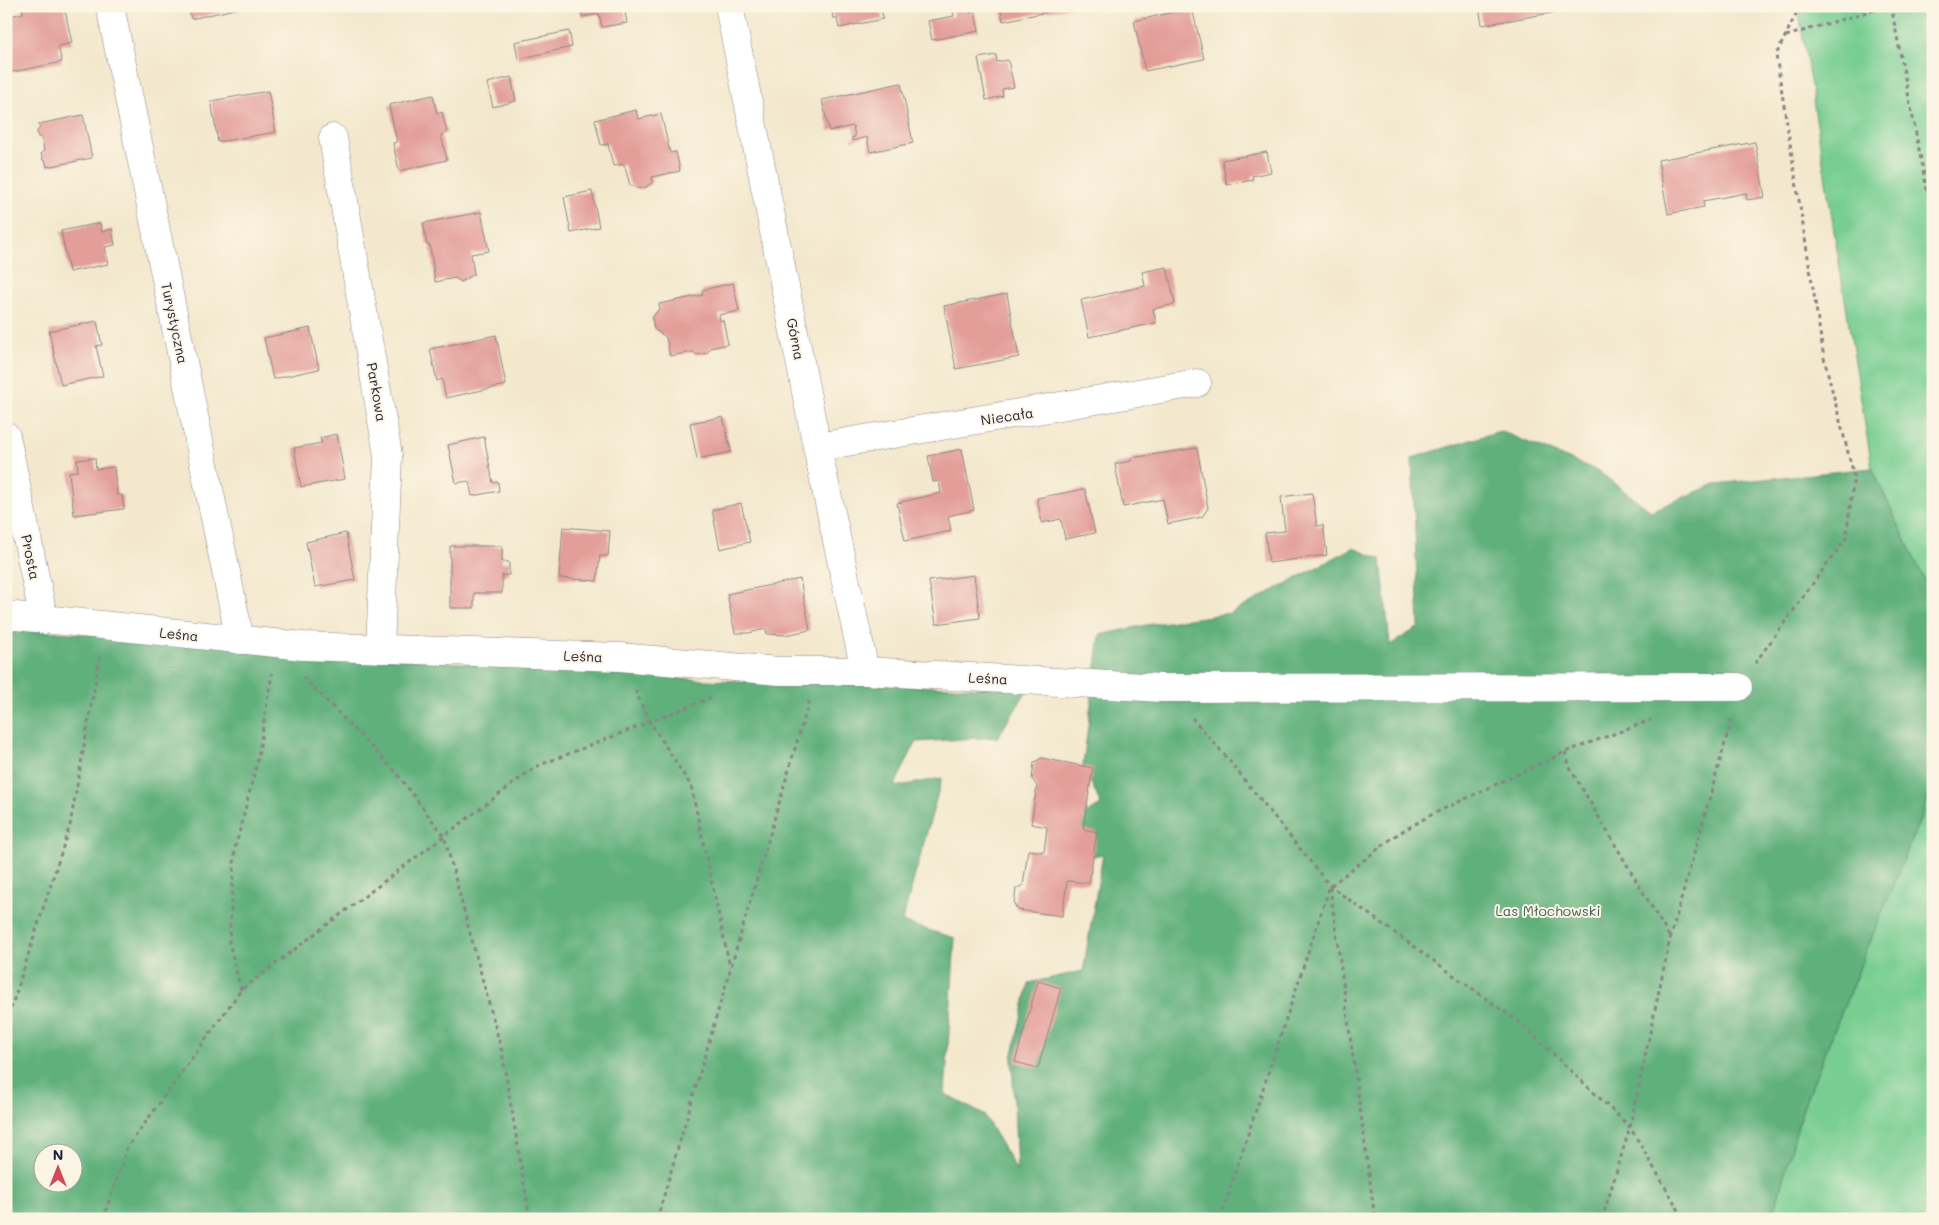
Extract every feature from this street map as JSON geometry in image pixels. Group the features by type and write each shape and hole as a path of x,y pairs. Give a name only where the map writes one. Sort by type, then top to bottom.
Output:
{"street":[{"name":"Turystyczna","path":"110,6 240,640"},
{"name":"Górna","path":"729,6 817,447 865,671"},
{"name":"Parkowa","path":"333,138 388,455 380,649"},
{"name":"Niecała","path":"817,447 1197,383"},
{"name":"Prosta","path":"6,436 44,620"},
{"name":"Leśna","path":"6,615 303,646 620,658 779,671 865,671 1161,688 1738,687"}],"path":[{"path":"1602,1219 1630,1127 1670,939 1735,708 1738,687 1846,538 1854,476 1824,358 1776,55 1800,6"},
{"path":"1785,36 1887,6"},
{"path":"1891,6 1933,221"},
{"path":"6,1024 70,825 105,626"},
{"path":"620,658 650,722 691,786 730,969"},
{"path":"241,990 229,942 235,849 257,763 273,668"},
{"path":"296,670 395,771 444,836 502,1052 530,1219"},
{"path":"657,1219 818,671"},
{"path":"1161,688 1187,712 1223,754 1330,886 1524,1026 1630,1127 1684,1219"},
{"path":"104,1219 127,1148 241,990 534,767 714,696"},
{"path":"1220,1219 1330,886 1398,833 1433,814 1565,752 1656,718"},
{"path":"1565,752 1570,768 1670,939"},
{"path":"1330,886 1375,1219"}],"green space":[{"path":"1798,6 1933,6 1933,598 1872,468"},
{"name":"Las Młochowski","path":"1500,431 1598,471 1651,511 1715,484 1872,468 1933,598 1933,787 1803,1107 1772,1219 6,1219 6,628 332,654 704,680 1028,689 998,737 916,742 894,787 942,778 902,922 955,938 945,1094 984,1115 1017,1171 1012,1058 1029,983 1083,971 1103,854 1076,859 1069,824 1101,805 1083,764 1100,635 1146,625 1231,613 1353,548 1381,559 1390,645 1419,627 1412,458"},
{"path":"1933,787 1933,1219 1772,1219 1803,1107"}],"building":[{"path":"22,6 64,6 72,43 58,46 62,62 8,73 6,17 23,13"},
{"path":"188,6 238,6 239,8 191,19"},
{"path":"580,6 624,6 627,23 602,27 599,14 582,17"},
{"path":"831,6 881,6 883,19 839,28 837,18 833,18"},
{"path":"952,6 969,6 970,13 975,12 979,31 932,40 928,21 954,16"},
{"path":"1000,6 1072,6 1072,7 1003,21"},
{"path":"1479,6 1567,6 1568,10 1482,25"},
{"path":"1192,8 1204,59 1145,71 1134,21"},
{"path":"569,31 572,47 518,59 515,42"},
{"path":"996,55 997,62 1008,60 1014,87 1002,89 1003,96 986,100 978,58"},
{"path":"511,77 516,101 493,107 487,83"},
{"path":"901,83 913,143 870,152 867,137 852,141 852,138 855,137 853,126 829,131 822,100"},
{"path":"268,91 276,132 218,142 211,101"},
{"path":"433,95 437,114 442,112 447,133 441,135 447,160 399,171 393,143 397,142 389,105"},
{"path":"636,110 638,119 661,114 670,153 676,152 680,171 652,177 652,183 643,189 630,185 624,164 613,166 608,144 601,145 595,120"},
{"path":"83,115 92,158 47,167 41,153 44,151 42,138 38,137 39,124"},
{"path":"1755,142 1765,197 1747,200 1746,193 1703,201 1704,207 1668,214 1658,160"},
{"path":"1267,152 1271,172 1252,176 1253,180 1227,185 1222,160"},
{"path":"592,191 599,227 571,233 564,197"},
{"path":"481,212 489,251 471,254 474,274 461,282 455,278 435,282 430,245 427,245 423,223"},
{"path":"100,223 102,232 112,229 115,245 105,247 108,264 69,272 61,231"},
{"path":"1167,267 1175,304 1153,309 1156,323 1089,337 1081,300 1145,286 1142,272"},
{"path":"733,283 739,311 719,315 720,321 723,320 728,344 710,348 707,353 697,355 693,352 670,356 666,337 654,329 652,318 660,308 659,304 703,295 702,290"},
{"path":"1007,294 1019,357 956,369 944,306"},
{"path":"97,321 102,345 96,346 103,376 61,385 49,331"},
{"path":"310,328 319,369 273,379 264,338"},
{"path":"496,335 506,385 446,398 442,379 437,381 430,349"},
{"path":"723,417 731,452 697,459 690,423"},
{"path":"337,434 345,479 301,487 294,448 322,443 320,438"},
{"path":"484,437 493,483 498,482 499,491 472,496 469,481 456,483 448,445"},
{"path":"1197,448 1208,508 1202,517 1168,524 1163,499 1123,507 1115,464 1131,461 1131,458"},
{"path":"962,449 974,510 948,516 951,531 905,541 897,503 941,493 939,481 933,482 928,456"},
{"path":"95,458 96,469 114,467 117,495 122,495 124,509 74,515 69,472 78,471 77,460"},
{"path":"1085,489 1095,533 1065,539 1061,519 1042,523 1037,498"},
{"path":"1312,493 1317,526 1323,525 1327,555 1269,563 1265,533 1285,531 1281,497"},
{"path":"741,503 750,542 720,549 712,510"},
{"path":"563,527 610,531 608,556 600,556 597,581 559,578"},
{"path":"346,533 355,580 315,587 306,542"},
{"path":"450,546 502,546 502,562 509,562 509,575 502,575 502,593 474,593 474,608 450,608"},
{"path":"974,575 980,618 936,624 929,581"},
{"path":"800,579 810,630 785,635 767,634 766,629 748,633 735,633 727,594"},
{"path":"1041,758 1093,768 1083,829 1097,832 1089,883 1067,881 1062,916 1018,910 1014,904 1016,888 1023,886 1028,850 1044,852 1047,827 1031,824 1037,786 1032,779 1034,763"},
{"path":"1038,981 1061,988 1038,1068 1015,1062"}]}
